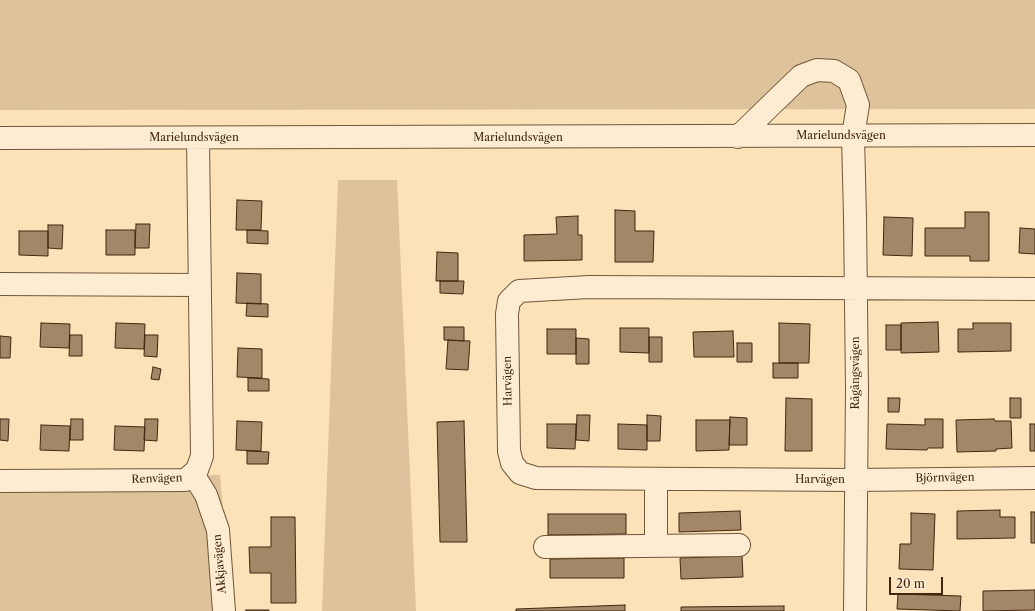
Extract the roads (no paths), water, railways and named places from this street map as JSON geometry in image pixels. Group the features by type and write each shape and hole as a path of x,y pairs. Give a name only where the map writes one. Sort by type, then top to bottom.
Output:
{"street":[{"name":"Rågångsvägen","path":"738,137 801,76 817,70 834,72 849,80 858,105 853,136 857,389 855,611"},
{"name":"Marielundsvägen","path":"0,138 198,139 1035,135"},
{"name":"Renvägen","path":"0,481 186,480 197,470 202,456 198,139"},
{"path":"0,284 199,285"},
{"name":"Harvägen","path":"855,480 536,478 520,473 512,463 509,451 507,314 509,301 519,291 589,287 856,289"},
{"path":"856,289 1035,289"},
{"name":"Akkjavägen","path":"193,474 206,495 218,530 224,611"},
{"name":"Björnvägen","path":"855,480 1035,478"},
{"path":"656,479 656,546"},
{"path":"545,547 739,545"}]}
